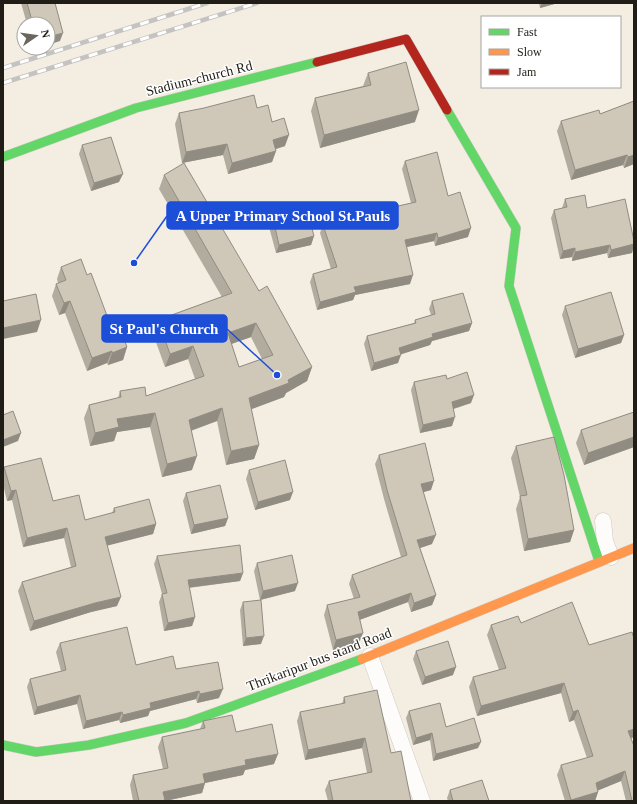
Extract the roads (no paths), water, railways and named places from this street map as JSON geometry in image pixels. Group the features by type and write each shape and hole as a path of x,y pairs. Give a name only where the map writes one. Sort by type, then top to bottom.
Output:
{"street":[{"name":"Stadium-church Rd","path":"3,157 136,108 406,40 516,228 509,286 605,559"},
{"path":"603,521 605,559"},
{"name":"Thrikaripur bus stand Road","path":"3,745 36,752 89,745 186,723 370,656 634,548"},
{"path":"370,656 422,801"}],"railway":[{"path":"3,68 207,3"},
{"path":"3,83 257,3"}],"place":[{"name":"A Upper Primary School St.Pauls","path":"134,263"},
{"name":"St Paul's Church","path":"277,375"}]}
